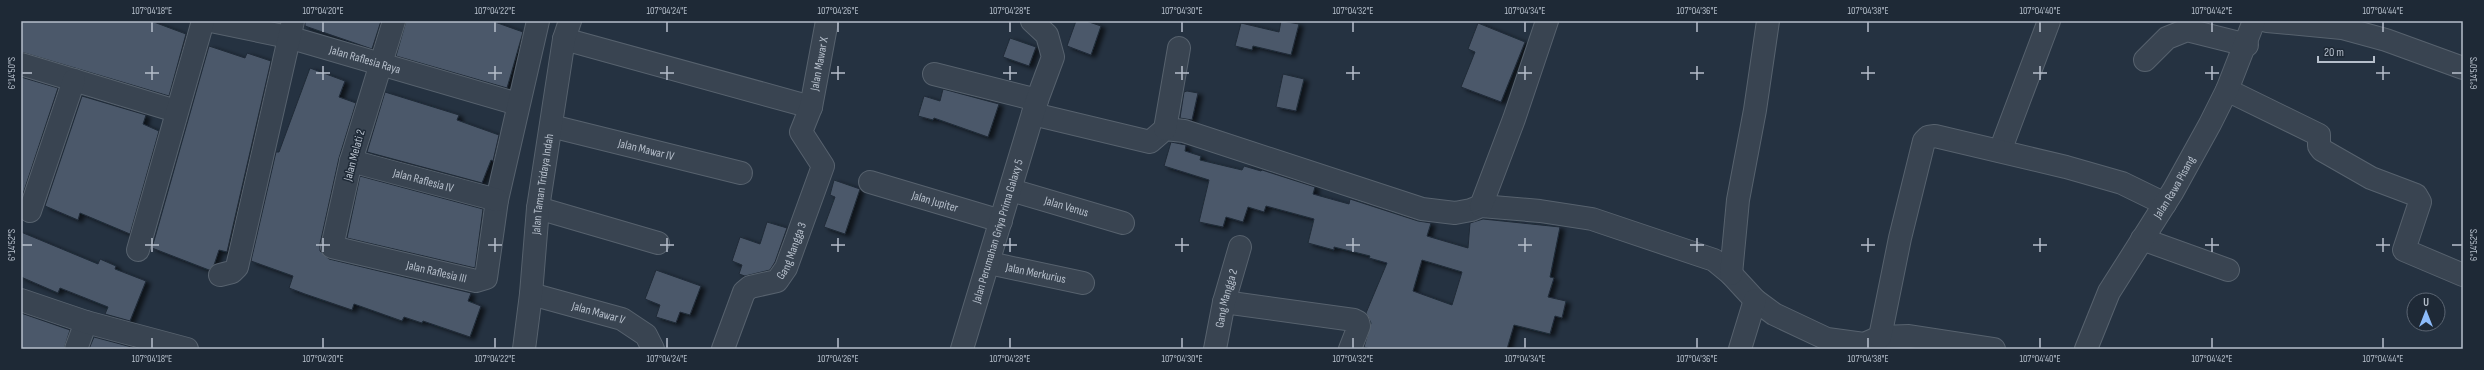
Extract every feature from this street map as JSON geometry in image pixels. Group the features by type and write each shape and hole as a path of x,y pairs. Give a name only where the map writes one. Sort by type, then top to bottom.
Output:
{"street":[{"path":"138,250 176,111 203,21"},
{"name":"Jalan Raflesia Raya","path":"211,21 291,29 381,64 518,104"},
{"name":"Jalan Melati 2","path":"332,247 351,161 394,21"},
{"name":"Jalan Raflesia III","path":"332,247 470,280 483,280 486,278 497,200 538,21"},
{"name":"Jalan Mawar X","path":"801,132 811,107 827,21"},
{"name":"Jalan Perumahan Griya Prima Galaxy 5","path":"962,349 1035,107 1053,57 1051,44 1047,35 1032,21"},
{"path":"1481,206 1514,119 1547,21"},
{"path":"1731,274 1738,200 1755,110 1768,21"},
{"path":"2000,151 2049,21"},
{"name":"Jalan Rawa Pisang","path":"2086,349 2106,298 2165,204 2228,90 2247,45 2254,21"},
{"path":"2267,21 2342,28 2386,40 2463,68"},
{"path":"220,275 232,272 237,266 291,29"},
{"path":"567,30 811,107"},
{"name":"Jalan Taman Tridaya Indah","path":"524,349 531,294 538,208 567,30"},
{"path":"2145,60 2167,38 2187,30 2247,45"},
{"path":"934,74 1150,142 1165,129 1179,48"},
{"path":"21,64 176,111"},
{"path":"30,211 74,80"},
{"path":"2228,90 2319,135 2319,146 2322,150 2371,178 2416,195 2420,202 2404,250 2463,275"},
{"name":"Jalan Mawar IV","path":"551,126 741,173"},
{"path":"1165,129 1184,131 1422,209 1455,212 1471,210 1481,206 1540,211 1592,219 1714,260 1731,274 1755,300 1774,314 1827,339 1869,343 1909,336 1994,349"},
{"name":"Gang Mangga 3","path":"723,349 744,292 750,287 777,281 786,268 797,241 823,166 801,132"},
{"path":"1869,343 1900,238 1924,141 1928,136 1934,136 2000,151 2122,183 2165,204"},
{"name":"Jalan Raflesia IV","path":"351,161 497,200"},
{"name":"Jalan Jupiter","path":"870,182 1001,222"},
{"name":"Jalan Venus","path":"1011,190 1123,223"},
{"path":"538,208 658,243"},
{"path":"2142,239 2228,270"},
{"name":"Gang Mangga 2","path":"1215,349 1224,302 1240,247"},
{"name":"Jalan Merkurius","path":"989,263 1083,283"},
{"name":"Jalan Mawar II","path":"531,294 622,319 646,335 653,349"},
{"path":"21,300 86,322 187,349"},
{"path":"1740,349 1755,300"},
{"path":"1224,302 1338,317 1358,322 1359,326 1350,349"},
{"path":"76,349 86,322"}],"building":[{"path":"21,21 151,21 186,34 169,96 21,52"},
{"path":"305,21 381,21 372,49 305,26"},
{"path":"406,21 492,21 523,32 507,88 396,56"},
{"path":"1076,21 1086,21 1101,26 1091,55 1067,46"},
{"path":"1281,21 1299,24 1291,55 1253,46 1252,50 1235,46 1241,23 1279,32"},
{"path":"1478,23 1525,42 1501,102 1461,87 1475,52 1468,49"},
{"path":"1010,38 1036,47 1029,66 1003,57"},
{"path":"209,46 245,58 247,53 271,61 227,252 219,250 214,265 209,270 152,248"},
{"path":"310,68 345,81 339,97 356,103 339,158 320,244 320,251 329,259 471,293 468,301 481,306 470,337 423,321 422,323 404,317 402,321 354,304 352,310 305,294 289,288 293,276 251,261 276,152 279,152"},
{"path":"1283,74 1304,79 1296,111 1276,107"},
{"path":"21,77 58,88 22,197 21,197"},
{"path":"943,89 999,104 988,137 934,118 933,120 918,116 924,96 940,101"},
{"path":"1187,91 1198,93 1192,120 1180,118 1184,92"},
{"path":"385,92 459,115 457,120 499,135 493,161 491,160 482,183 367,152"},
{"path":"82,96 146,115 143,124 159,131 130,234 80,213 78,220 45,206"},
{"path":"1171,142 1186,145 1185,151 1201,156 1200,160 1242,170 1244,166 1262,170 1315,187 1313,194 1349,204 1350,199 1418,221 1431,223 1427,236 1468,248 1470,223 1483,219 1560,227 1550,277 1554,278 1548,297 1566,301 1562,318 1555,316 1550,334 1514,325 1507,349 1371,349 1364,347 1371,323 1366,313 1387,263 1369,258 1370,256 1334,247 1334,250 1308,243 1314,219 1266,206 1264,212 1248,207 1243,222 1226,217 1223,227 1199,222 1209,180 1164,166","holes":["1422,260 1462,272 1452,305 1413,291"]},
{"path":"360,176 483,209 475,268 347,238"},
{"path":"834,180 860,189 845,234 824,227 835,197 830,195"},
{"path":"767,222 787,228 775,262 770,270 745,276 739,274 742,265 732,261 740,237 760,244"},
{"path":"21,232 98,264 100,259 116,266 115,269 146,281 130,321 105,314 108,307 60,288 58,293 21,277"},
{"path":"656,270 701,286 690,315 680,312 676,323 656,317 660,305 645,299"},
{"path":"21,313 70,330 64,349 21,349"},
{"path":"94,337 139,349 89,349"}]}
